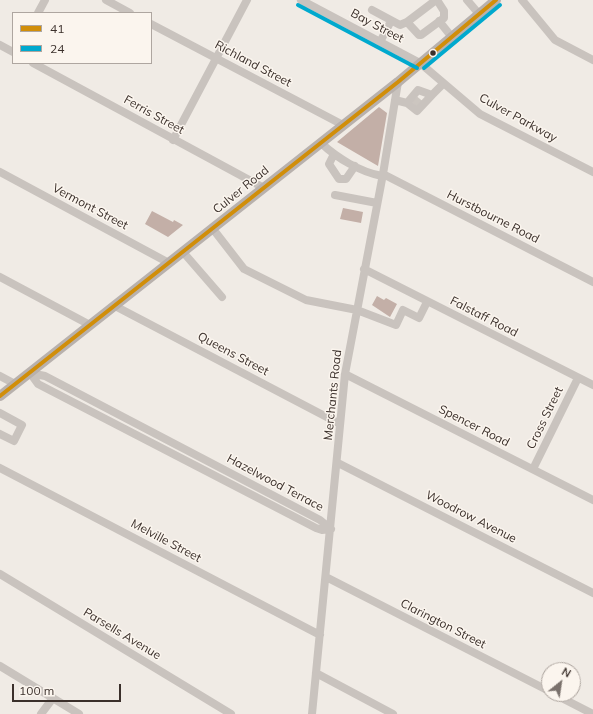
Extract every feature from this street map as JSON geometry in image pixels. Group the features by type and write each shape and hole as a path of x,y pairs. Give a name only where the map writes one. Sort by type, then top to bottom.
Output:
{"main road":[{"name":"Culver Road","path":"0,396 398,82 451,36 496,0"}],"street":[{"path":"39,12 45,0"},
{"path":"106,0 128,12"},
{"path":"173,140 247,0"},
{"name":"Bay Street","path":"301,0 420,63"},
{"path":"372,10 400,25 407,22 436,0 445,14 444,18 421,35 419,35 407,22"},
{"path":"467,0 479,14"},
{"path":"522,0 555,40 593,60"},
{"path":"380,42 391,21"},
{"path":"439,22 451,36"},
{"name":"Richland Street","path":"152,25 343,125"},
{"path":"0,45 12,51"},
{"name":"Culver Parkway","path":"420,63 480,114 593,172"},
{"name":"Ferris Street","path":"35,64 264,188"},
{"name":"Merchants Road","path":"312,714 338,463 345,374 383,175 398,82"},
{"path":"395,100 419,100 443,84"},
{"name":"Hurstbourne Road","path":"321,143 334,154 370,174 383,175 593,282"},
{"path":"334,154 329,164 339,179 346,179 355,166"},
{"name":"Vermont Street","path":"0,172 169,263"},
{"path":"335,195 377,203"},
{"path":"213,229 244,269 306,300 357,310 396,325 403,310 419,318 427,302"},
{"path":"183,252 222,297"},
{"name":"Falstaff Road","path":"364,269 593,386"},
{"path":"0,277 90,325"},
{"name":"Queens Street","path":"115,306 340,424"},
{"name":"Hazelwood Terrace","path":"30,373 45,376 320,520 330,529"},
{"name":"Hazelwood Terrace","path":"30,373 38,384 316,528 322,530 330,529"},
{"name":"Spencer Road","path":"345,374 593,500"},
{"path":"0,376 15,384"},
{"name":"Cross Street","path":"533,469 578,378"},
{"path":"0,413 22,425 14,441 0,434"},
{"path":"190,462 194,454"},
{"name":"Woodrow Avenue","path":"338,463 593,593"},
{"name":"Melville Street","path":"0,468 320,635"},
{"name":"Parsells Avenue","path":"0,574 231,714"},
{"name":"Clarington Street","path":"326,577 541,688"},
{"path":"0,666 79,714"},
{"path":"316,673 393,714"},
{"path":"41,714 53,698"},
{"path":"570,702 593,714"}],"building":[{"path":"379,107 387,113 378,166 337,142"},
{"path":"343,208 363,212 361,223 340,219"},
{"path":"152,211 173,222 174,220 183,225 168,237 145,224"},
{"path":"377,296 384,300 386,298 397,304 390,317 372,305"}],"tunnel":[{"path":"415,105 420,99"}],"transit line":[{"name":"41","path":"0,396 398,82 496,0"},
{"name":"24","path":"298,5 417,68"},
{"name":"24","path":"424,68 500,5"}]}
